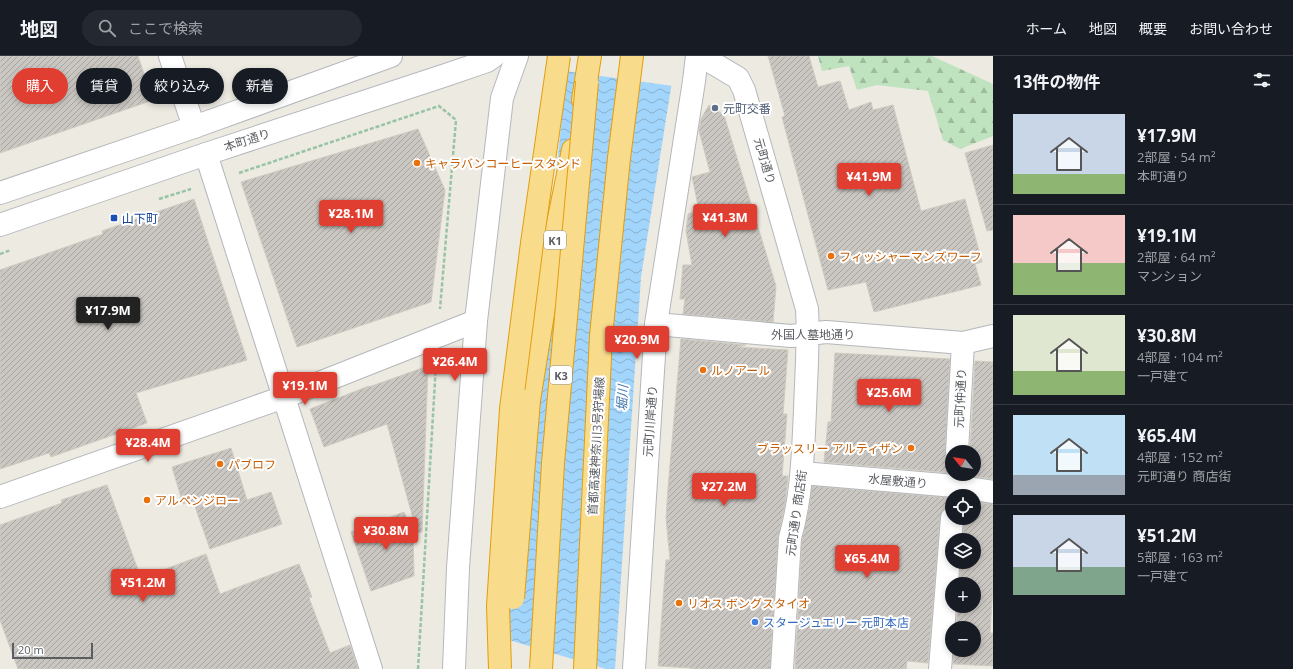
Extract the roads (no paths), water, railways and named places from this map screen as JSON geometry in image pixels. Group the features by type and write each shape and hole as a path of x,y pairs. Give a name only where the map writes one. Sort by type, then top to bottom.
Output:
{"highway":[{"path":"500,669 498,606 511,409 532,243 559,56"},
{"name":"K3","path":"541,669 554,463 590,56"},
{"name":"首都高速神奈川3号狩場線","path":"585,669 602,336 619,158 632,56"},
{"name":"K1","path":"508,669 529,400 557,228 587,82"}],"street":[{"path":"170,56 194,127"},
{"path":"0,193 194,127 391,56"},
{"path":"454,669 458,568 476,321 502,98 517,56"},
{"name":"元町川岸通り","path":"634,669 656,324 697,56"},
{"name":"元町通り","path":"701,56 738,78 744,90 806,309 808,333"},
{"path":"490,58 502,98"},
{"name":"本町通り","path":"0,225 490,58"},
{"path":"206,154 371,669"},
{"path":"0,497 284,397 476,321"},
{"name":"外国人墓地通り","path":"656,324 791,336 826,332 963,343 993,336"},
{"name":"元町通り 商店街","path":"782,669 790,538 796,520 802,473 808,333"},
{"name":"元町仲通り","path":"957,445 963,343"},
{"name":"水屋敷通り","path":"802,473 955,485 993,492"},
{"path":"940,669 951,525"}],"water":[{"name":"堀川","path":"568,56 676,56 641,277 615,669 500,669 542,316"}],"place":[{"name":"元町交番","path":"715,108"},
{"name":"キャラバンコーヒースタンド","path":"417,163"},
{"name":"山下町","path":"114,218"},
{"name":"フィッシャーマンズワーフ","path":"831,256"},
{"name":"ルノアール","path":"703,370"},
{"name":"ブラッスリー アルティザン","path":"911,448"},
{"name":"パブロフ","path":"220,464"},
{"name":"アルペンジロー","path":"147,500"},
{"name":"リオス ボングスタイオ","path":"679,603"},
{"name":"スタージュエリー 元町本店","path":"755,622"}]}
